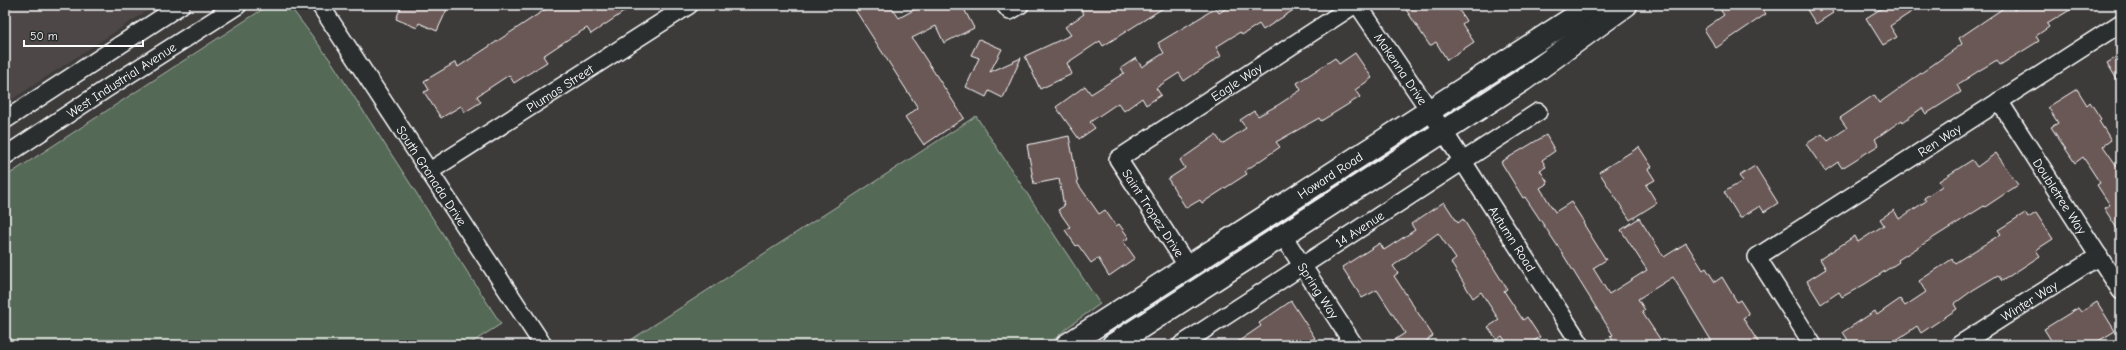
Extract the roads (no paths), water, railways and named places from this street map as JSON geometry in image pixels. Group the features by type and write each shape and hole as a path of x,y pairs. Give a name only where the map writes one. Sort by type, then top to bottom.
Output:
{"main road":[{"name":"Howard Road","path":"1067,345 1593,5"},
{"name":"Howard Road","path":"1121,343 1523,80 1626,5"}],"street":[{"path":"5,120 181,5"},
{"name":"West Industrial Avenue","path":"5,156 106,89 238,5"},
{"name":"South Granada Drive","path":"320,5 543,345"},
{"name":"Plumas Street","path":"430,171 689,5"},
{"name":"Eagle Way","path":"1118,159 1354,5"},
{"name":"Makenna Drive","path":"1358,5 1444,132"},
{"name":"Ren Way","path":"1813,345 1757,257 2121,23"},
{"name":"Doubletree Way","path":"1999,101 2121,291"},
{"name":"14 Avenue","path":"1182,345 1538,112"},
{"name":"Autumn Road","path":"1444,132 1581,345"},
{"name":"Saint Tropez Drive","path":"1118,159 1188,268"},
{"name":"Spring Way","path":"1284,236 1354,345"},
{"name":"Winter Way","path":"1960,345 2099,256"},
{"path":"1108,318 1121,343"}]}
